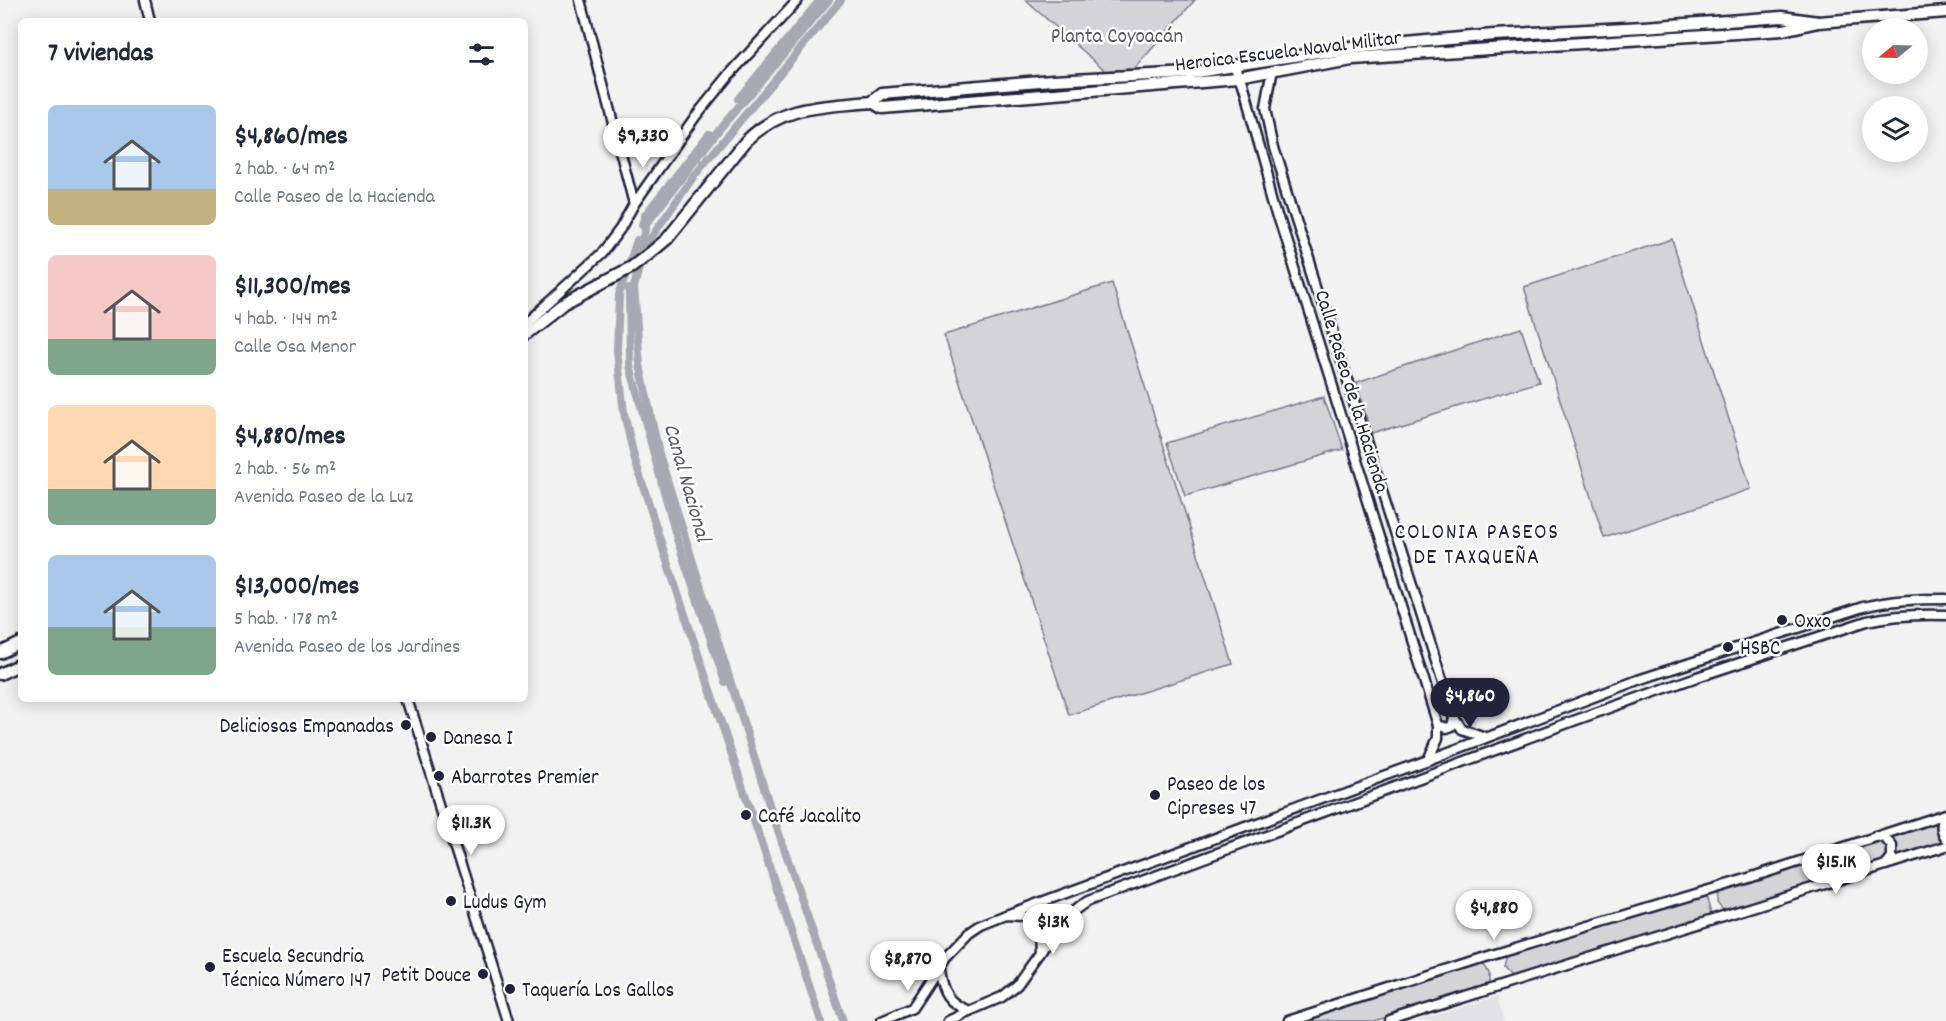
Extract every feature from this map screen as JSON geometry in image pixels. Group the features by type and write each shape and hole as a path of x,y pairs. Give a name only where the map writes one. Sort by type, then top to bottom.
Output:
{"main road":[{"name":"Heroica Escuela Naval Militar","path":"872,102 882,108 982,101 1238,79 1350,58 1782,30 1818,22 1946,12"},
{"name":"Heroica Escuela Naval Militar","path":"528,332 571,300 640,262 667,238 760,127 794,111 872,102 882,94 1053,80 1190,73 1350,48 1494,35 1782,17 1818,22"},
{"path":"0,653 18,644"},
{"path":"0,674 18,665"}],"street":[{"path":"145,0 149,18"},
{"path":"581,0 634,204"},
{"path":"528,320 602,253 695,117 729,75 798,0"},
{"name":"Calle Paseo de la Hacienda","path":"1234,66 1438,725"},
{"name":"Calle Paseo de la Hacienda","path":"1272,72 1265,109 1268,127 1454,717"},
{"path":"1291,254 1305,249"},
{"path":"1302,288 1316,283"},
{"path":"882,1021 912,1008 945,958 969,933 981,925 1006,915 1638,680 1887,601 1946,599"},
{"path":"1402,608 1418,603"},
{"path":"948,1021 1002,997 1017,985 1064,920 1088,901 1694,678 1867,621 1908,614 1946,615"},
{"path":"409,702 509,1021"},
{"path":"1571,704 1576,720"},
{"path":"1543,715 1548,730"},
{"path":"1428,760 1438,738 1438,725 1452,726 1454,717"},
{"path":"1454,717 1462,729 1485,737"},
{"path":"1376,779 1380,792"},
{"path":"1345,789 1350,803"},
{"path":"1287,1021 1946,815"},
{"path":"1946,815 1941,828 1946,838"},
{"path":"1874,836 1885,838 1892,846 1892,858 1884,866"},
{"path":"1389,1021 1946,846"},
{"path":"1006,915 1023,916 1036,925 1041,939 1040,953"},
{"path":"939,969 945,994 956,1006 969,1011"}],"shaded area":[{"path":"1497,996 1504,1021 1417,1021"}],"green space":[{"name":"Planta Coyoacán","path":"1025,0 1195,0 1134,69 1106,71"},
{"path":"1672,239 1751,489 1604,538 1524,287"},
{"path":"1112,283 1233,664 1069,715 944,335"},
{"path":"1521,328 1539,382 1371,433 1356,383"},
{"path":"1324,396 1342,450 1185,496 1167,443"},
{"path":"1939,823 1945,842 1895,857 1889,838"},
{"path":"1880,842 1888,849 1886,860 1724,911 1717,903 1718,892"},
{"path":"1706,895 1711,914 1512,978 1503,968 1506,954"},
{"path":"1483,963 1489,973 1489,985 1373,1021 1294,1021"}],"waterway":[{"name":"Canal Nacional","path":"738,99 820,0"},
{"name":"Canal Nacional","path":"639,250 647,223 717,132 829,0"},
{"name":"Canal Nacional","path":"841,0 694,176 644,248 634,287 640,365 659,454 769,804 843,1021"},
{"name":"Canal Nacional","path":"642,225 645,215 709,134"},
{"name":"Canal Nacional","path":"637,240 619,295 617,351 624,413 634,457 821,1021"},
{"name":"Canal Nacional","path":"629,289 630,366 677,539 725,682"}],"place":[{"name":"Oxxo","path":"1782,620"},
{"name":"HSBC","path":"1728,647"},
{"name":"Deliciosas Empanadas","path":"406,725"},
{"name":"Danesa I","path":"431,737"},
{"name":"Abarrotes Premier","path":"439,776"},
{"name":"Paseo de los Cipreses 47","path":"1155,795"},
{"name":"Café Jacalito","path":"746,815"},
{"name":"Ludus Gym","path":"451,901"},
{"name":"Escuela Secundria Técnica Número 147","path":"210,967"},
{"name":"Petit Douce","path":"483,974"},
{"name":"Taquería Los Gallos","path":"510,989"}],"district":[{"name":"COLONIA PASEOS DE TAXQUEÑA","path":"1477,542"}]}
